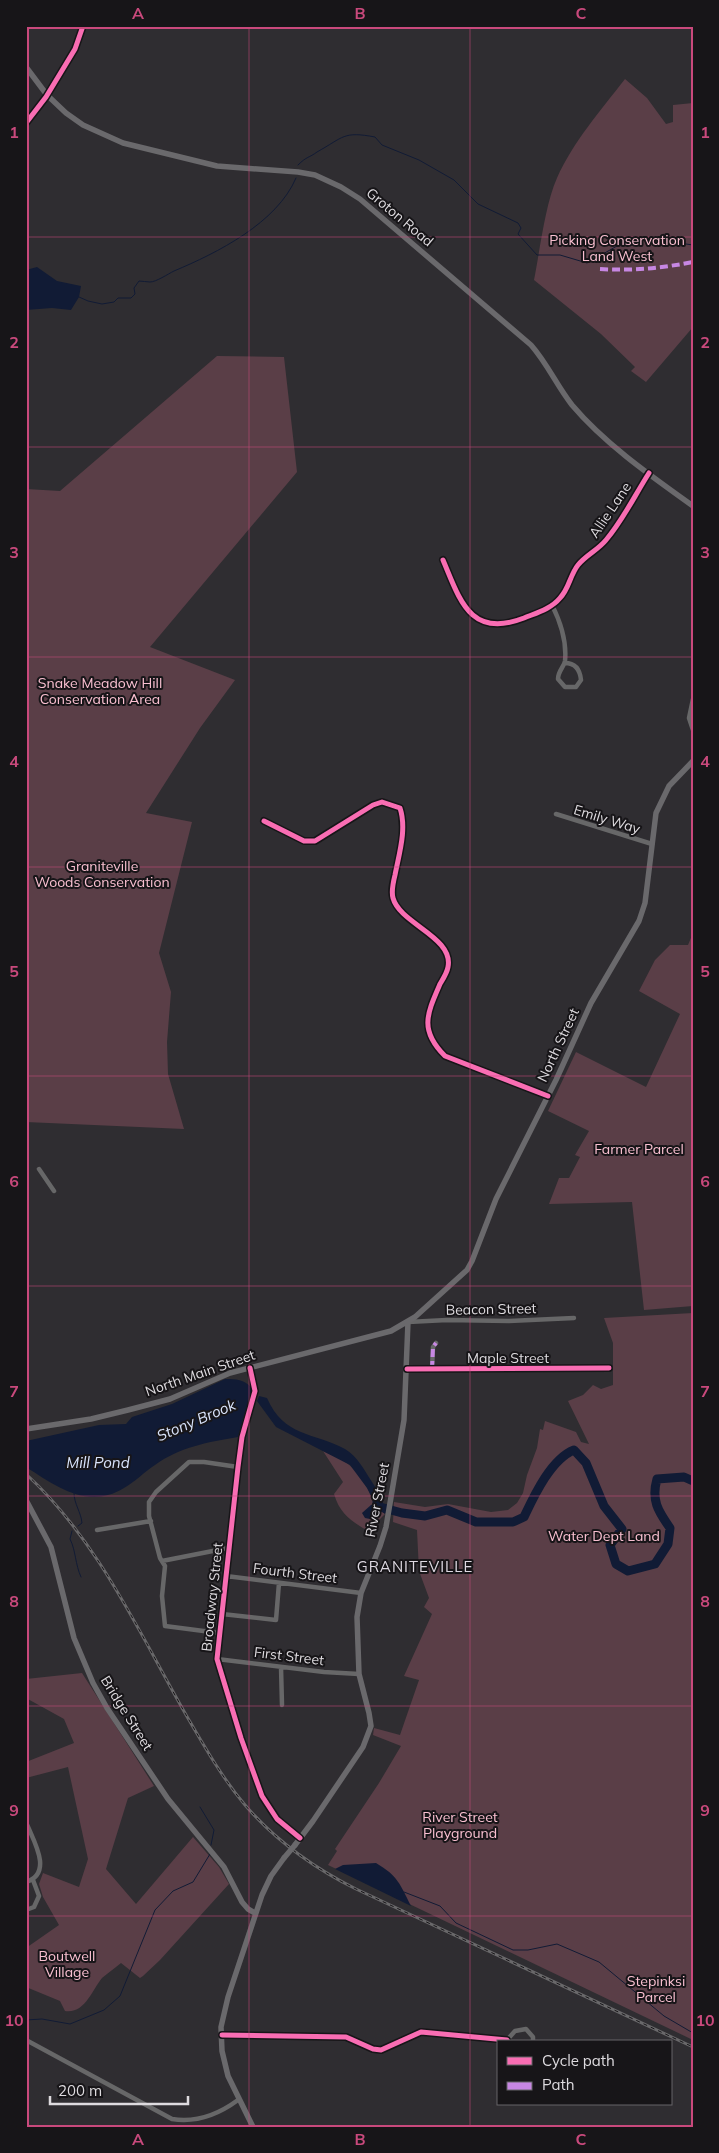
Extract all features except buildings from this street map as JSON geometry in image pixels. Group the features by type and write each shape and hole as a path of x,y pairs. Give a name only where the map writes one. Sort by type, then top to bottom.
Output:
{"main road":[{"name":"Groton Road","path":"26,67 47,95 66,113 78,122 123,143 217,166 306,173 329,181 351,192 531,345 584,418 617,448 693,506"},
{"name":"North Street","path":"408,1322 457,1279 472,1261 496,1199 548,1096 595,996 639,921 645,904 653,827 659,804 670,786 693,761"},
{"name":"North Main Street","path":"26,1429 91,1419 165,1400 212,1380 250,1368 391,1331 408,1322"},
{"name":"River Street","path":"253,2127 238,2100 225,2067 222,2035 225,2008 255,1913 268,1882 313,1821 367,1739 371,1726 359,1674 357,1624 361,1592 383,1540 388,1516 404,1420 408,1322"},
{"name":"Bridge Street","path":"26,1500 51,1547 74,1638 106,1708 162,1791 224,1867 242,1902 255,1913"}],"street":[{"path":"26,123 47,95 75,49 83,26"},
{"name":"Allie Lane","path":"443,560 463,605 474,617 481,621 490,624 509,623 552,605 562,596 581,561 607,539 649,473"},
{"path":"552,605 563,633 565,663 558,674 558,679 564,687 576,686 581,680 579,671 574,665 565,663"},
{"path":"693,699 689,718 693,730"},
{"path":"264,821 304,841 315,841 374,805 382,802 400,808 404,819 392,888 393,898 397,907 443,947 448,957 448,967 429,1009 427,1022 429,1034 434,1045 445,1056 548,1096"},
{"name":"Emily Way","path":"556,814 652,844"},
{"path":"39,1169 54,1191"},
{"name":"Beacon Street","path":"408,1322 574,1318"},
{"path":"432,1369 433,1347 436,1342"},
{"name":"Broadway Street","path":"250,1368 255,1391 242,1437 228,1548 217,1660 241,1738 262,1796 277,1819 300,1838"},
{"name":"Maple Street","path":"407,1369 609,1368"},
{"path":"219,1633 165,1626 162,1596 165,1566 160,1558 151,1520 148,1516 148,1507 151,1497 186,1463 204,1462 238,1467"},
{"path":"97,1530 151,1520"},
{"path":"162,1561 228,1548"},
{"name":"Fourth Street","path":"226,1576 361,1592"},
{"path":"222,1614 276,1620 279,1583"},
{"name":"First Street","path":"217,1660 359,1674"},
{"path":"281,1667 282,1705"},
{"path":"26,1822 40,1856 39,1871 33,1880 26,1882"},
{"path":"26,1910 34,1907 39,1896 33,1880"},
{"path":"509,2040 514,2032 526,2029 533,2037 533,2040"},
{"path":"222,2035 346,2037 372,2049 381,2050 421,2032 498,2040"},
{"path":"26,2040 167,2117 182,2120 207,2117 238,2100"},
{"path":"180,2127 182,2120"}],"green space":[{"name":"Picking Conservation Land West","path":"625,79 647,98 666,124 673,122 673,105 693,103 693,327 646,382 631,371 635,367 601,334 534,280 546,214 557,178 579,139"},
{"path":"217,356 284,357 297,472 150,647 235,680 200,728 146,813 192,822 159,953 171,992 167,1042 168,1074 184,1129 26,1122 26,489 60,491"},
{"name":"Farmer Parcel","path":"693,933 693,1306 644,1310 632,1202 549,1204 559,1178 569,1178 580,1157 575,1155 589,1131 548,1111 576,1052 646,1087 680,1014 639,991 655,960 670,945 688,945"},
{"path":"693,1313 693,2040 328,1865 337,1851 335,1849 401,1746 373,1735 374,1728 400,1735 419,1680 404,1676 432,1614 424,1607 429,1598 419,1571 417,1530 393,1522 394,1502 425,1507 448,1504 491,1512 508,1510 517,1503 523,1493 527,1475 537,1448 540,1429 543,1430 545,1421 576,1432 581,1442 589,1444 568,1401 583,1395 593,1385 601,1389 613,1385 613,1343 604,1318"},
{"path":"323,1451 342,1460 352,1468 362,1479 370,1493 375,1511 379,1509 385,1514 368,1531 351,1520 339,1507 334,1494 343,1482"},
{"name":"Boutwell Village","path":"82,1673 154,1786 128,1798 106,1869 136,1904 193,1837 219,1867 229,1884 143,1976 140,1978 121,1963 102,1978 83,2005 72,2011 65,2011 60,2001 26,1987 26,1948 59,1925 43,1897 39,1884 43,1873 79,1887 88,1859 68,1767 26,1778 26,1762 74,1743 64,1719 26,1698 26,1679"}],"water":[{"path":"37,267 57,281 81,286 79,297 71,310 52,308 26,310 26,270"},
{"name":"Mill Pond","path":"225,1379 240,1380 252,1388 238,1437 205,1443 174,1454 151,1468 128,1486 111,1494 98,1497 73,1493 49,1482 26,1467 26,1441 99,1425 126,1424 132,1417 172,1404"},
{"path":"259,1396 267,1398 274,1411 291,1427 345,1449 353,1456 364,1469 379,1493 385,1514 379,1509 375,1511 370,1519 365,1518 362,1513 375,1504 367,1488 350,1465 276,1427 257,1401"},
{"path":"376,1863 398,1881 411,1906 335,1869 343,1865"}],"waterway":[{"path":"298,165 344,137 350,135 375,137 382,145 419,160 454,180 478,204 518,223 521,228 518,234 537,255 560,255 587,263 617,246 643,238 693,245"},
{"path":"79,297 102,304 114,302 118,298 131,298 135,294 134,288 139,281 153,282 226,246 244,235 275,209 287,194 296,178"},
{"name":"Stony Brook","path":"377,1502 380,1507 402,1513 425,1516 447,1510 476,1522 513,1522 524,1517 544,1479 558,1461 574,1450 586,1463 604,1506 622,1529 610,1545 616,1564 628,1571 655,1564 668,1544 670,1528 659,1511 655,1499 657,1479 684,1477 693,1481"},
{"path":"74,1493 82,1523 78,1526"},
{"path":"72,1531 70,1539 81,1577"},
{"path":"200,1807 214,1830 211,1845"},
{"path":"26,2020 42,2019 70,2024 104,2010 120,1996 155,1910 173,1891 193,1882 210,1854"},
{"path":"404,1892 440,1906 456,1923 513,1950 528,1950 557,1944 599,1962 664,2016 693,2033"}],"railway":[{"path":"26,1474 52,1500 97,1559 117,1590 195,1731 229,1785 257,1818 283,1842 311,1863 356,1889 693,2047"}],"marked path":[{"path":"600,269 624,270 693,262"},
{"path":"432,1369 433,1347 436,1343"}],"cycle path":[{"path":"26,123 46,97 75,49 83,26"},
{"path":"443,560 462,601 470,612 479,619 491,623 506,623 548,608 563,594 578,565 603,544 612,532 649,473"},
{"path":"264,821 304,841 315,841 373,805 382,802 400,808 403,833 392,887 393,898 405,916 435,939 448,956 448,967 429,1013 428,1022 431,1038 445,1056 548,1096"},
{"path":"250,1368 255,1391 242,1437 217,1659 241,1738 262,1796 277,1819 300,1838"},
{"path":"407,1369 609,1368"},
{"path":"222,2035 346,2037 373,2049 381,2050 421,2032 507,2040"}],"district":[{"name":"GRANITEVILLE","path":"415,1566"}],"park label":[{"name":"Snake Meadow Hill Conservation Area","path":"100,692"},
{"name":"Graniteville Woods Conservation","path":"102,874"},
{"name":"Water Dept Land","path":"604,1536"},
{"name":"River Street Playground","path":"460,1825"},
{"name":"Stepinksi Parcel","path":"656,1989"}]}
